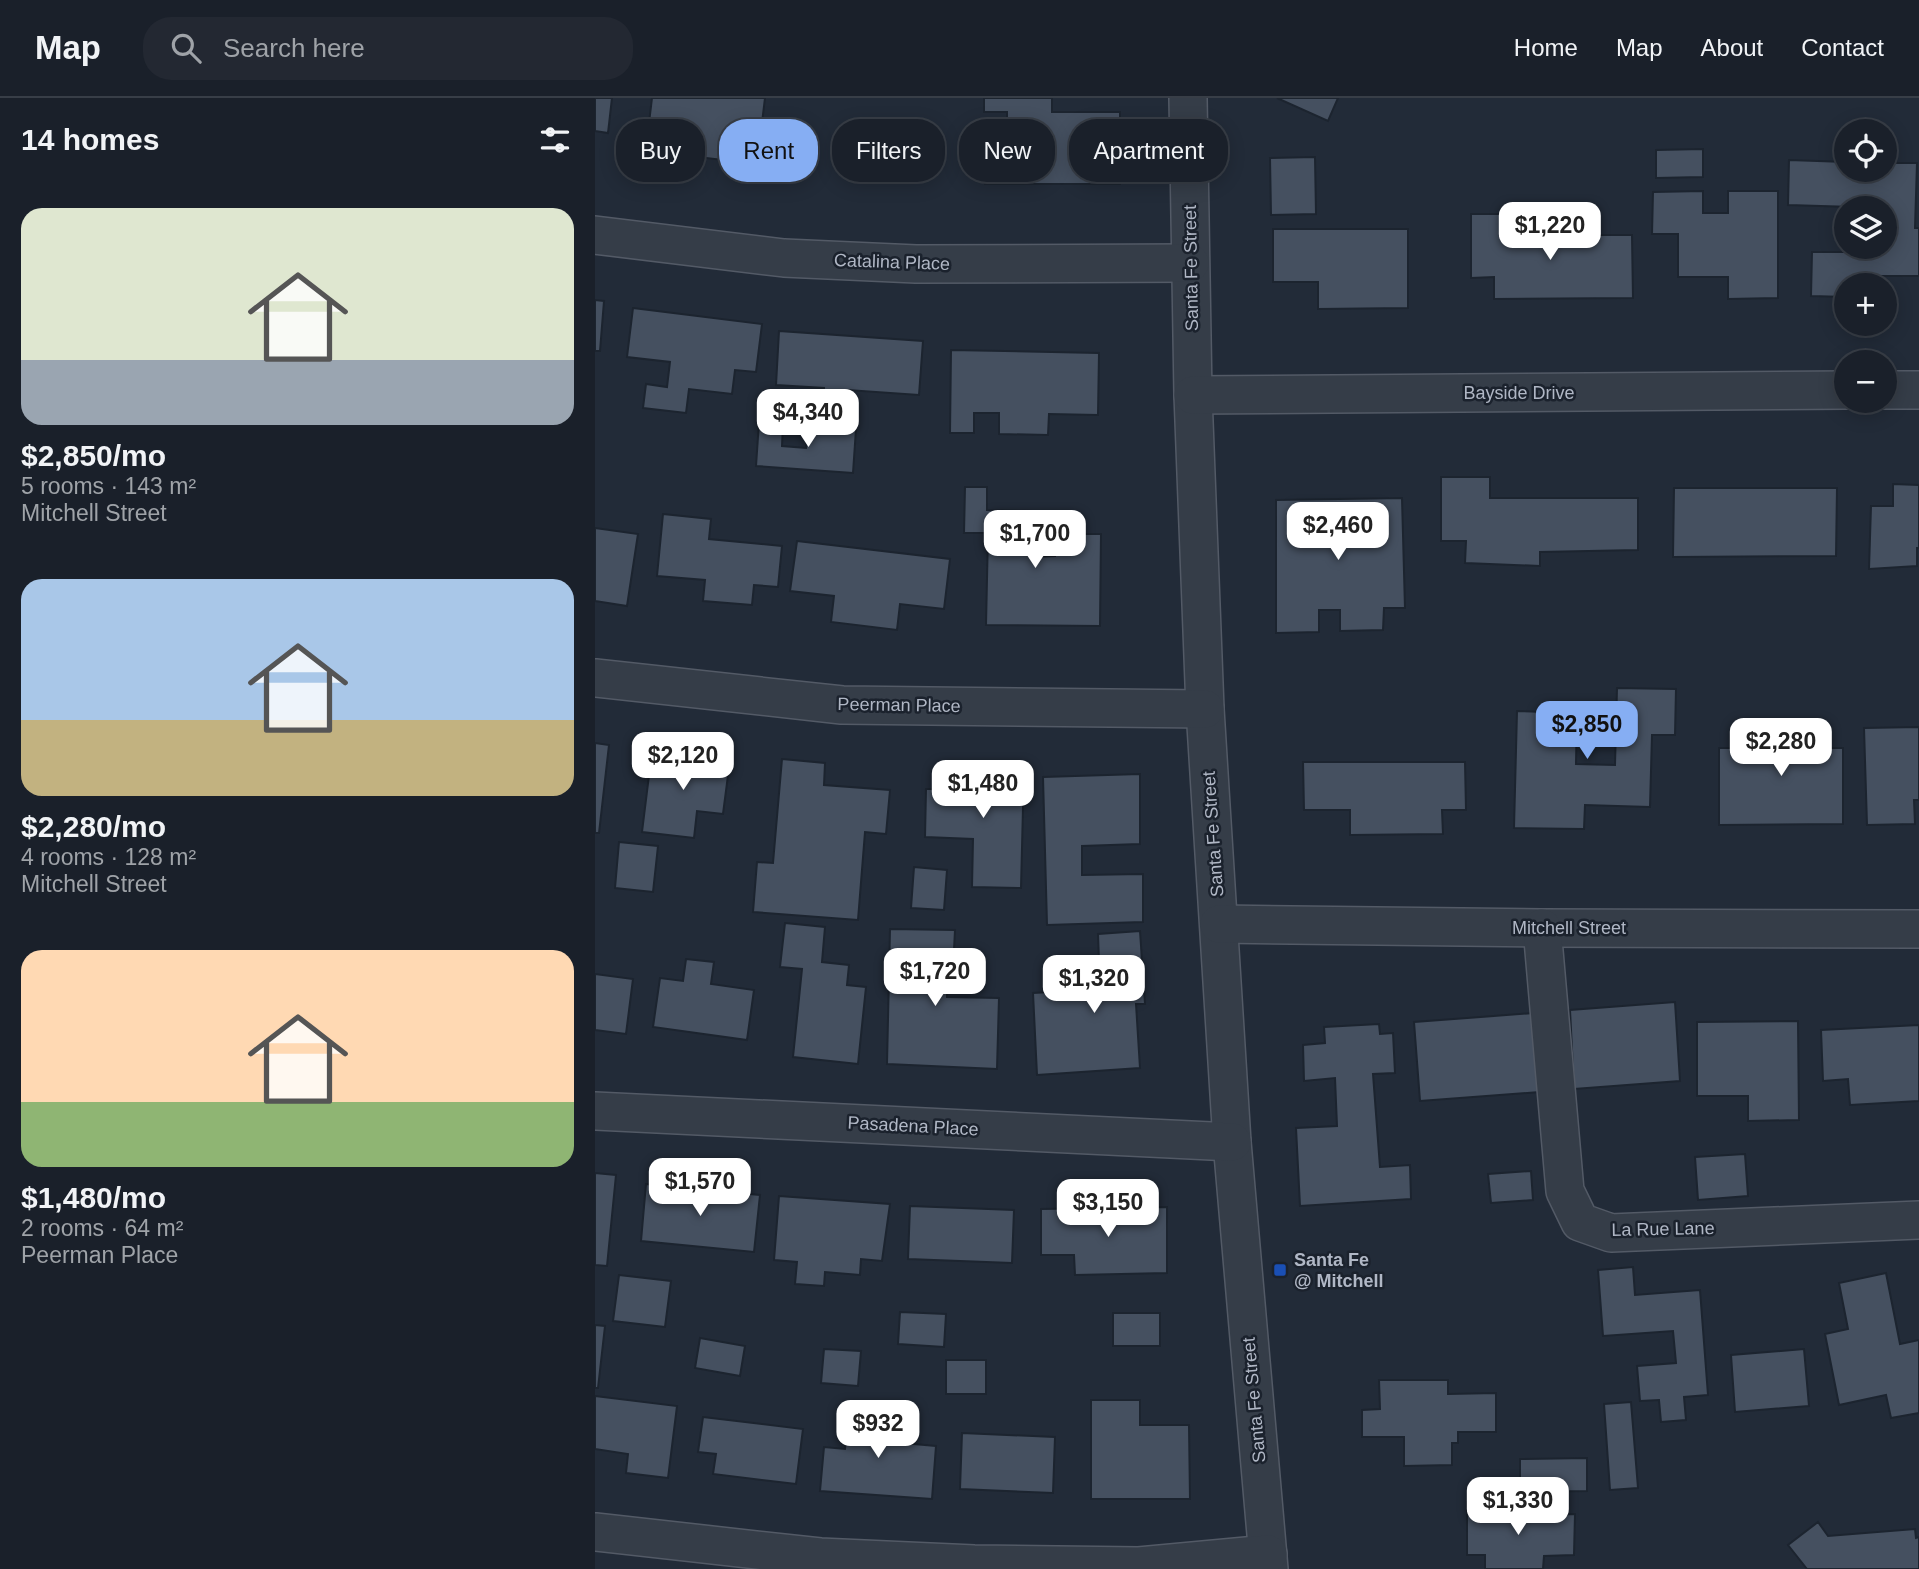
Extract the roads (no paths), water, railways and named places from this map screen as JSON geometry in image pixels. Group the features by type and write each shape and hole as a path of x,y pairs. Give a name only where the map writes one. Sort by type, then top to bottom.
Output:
{"street":[{"name":"Santa Fe Street","path":"1188,98 1193,395 1205,709 1232,1142 1268,1561"},
{"name":"Catalina Place","path":"595,234 797,258 916,264 1191,263"},
{"name":"Bayside Drive","path":"1193,395 1834,390"},
{"path":"1897,390 1919,390"},
{"name":"Peerman Place","path":"595,678 842,705 1205,709"},
{"name":"Mitchell Street","path":"1219,924 1919,929"},
{"name":"La Rue Lane","path":"1542,928 1565,1191 1580,1222 1611,1233 1919,1220"},
{"name":"Pasadena Place","path":"595,1111 1232,1142"},
{"path":"595,1532 820,1557 974,1564 1139,1566 1268,1561"}],"place":[{"name":"Santa Fe @ Mitchell","path":"1280,1270"}]}
